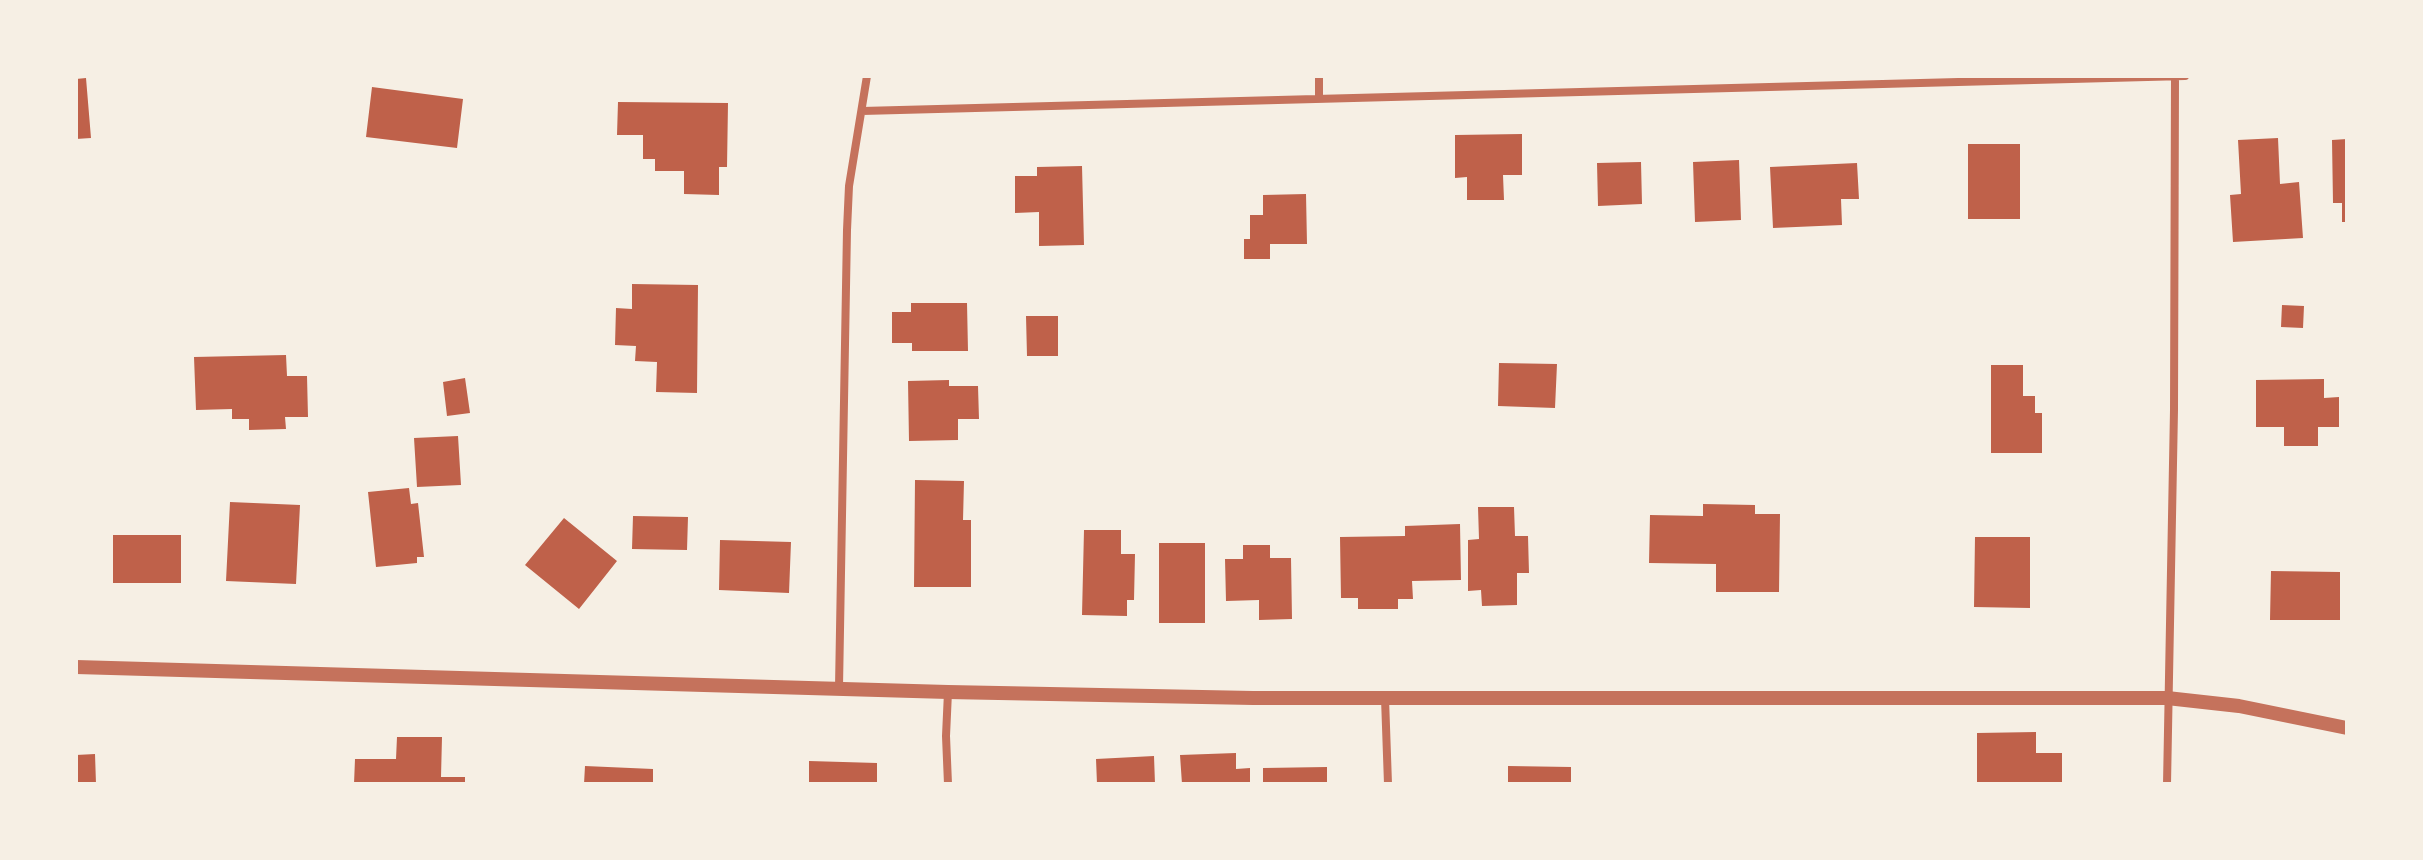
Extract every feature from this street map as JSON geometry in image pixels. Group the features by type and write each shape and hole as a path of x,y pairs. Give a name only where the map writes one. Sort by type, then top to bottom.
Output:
{"street":[{"path":"839,687 849,186 867,76"},
{"path":"1319,76 1319,98"},
{"path":"862,111 2185,76"},
{"path":"2167,784 2174,410 2175,77"},
{"path":"76,667 1238,698 2167,698 2239,706 2347,728"},
{"path":"948,692 948,784"},
{"path":"1385,698 1388,784"}],"building":[{"path":"86,78 91,138 76,139 76,79"},
{"path":"372,87 463,99 457,148 366,137"},
{"path":"618,102 728,103 727,167 719,167 719,195 684,194 684,171 655,171 655,159 643,159 643,135 617,135"},
{"path":"1522,134 1522,175 1503,175 1504,200 1467,200 1467,177 1455,178 1455,135"},
{"path":"2278,138 2280,184 2299,182 2303,238 2233,242 2230,195 2241,194 2238,140"},
{"path":"2347,139 2347,222 2342,222 2342,203 2333,203 2332,140"},
{"path":"1968,144 2020,144 2020,219 1968,219"},
{"path":"1739,160 1741,220 1695,222 1693,162"},
{"path":"1641,162 1642,204 1598,206 1597,163"},
{"path":"1857,163 1859,199 1841,199 1842,225 1773,228 1770,167"},
{"path":"1082,166 1084,245 1039,246 1039,212 1015,213 1015,176 1037,176 1037,167"},
{"path":"1306,194 1307,244 1270,244 1270,259 1244,259 1244,239 1250,239 1250,215 1263,215 1263,195"},
{"path":"632,284 698,285 697,393 656,392 657,362 635,361 636,346 615,345 616,308 632,309"},
{"path":"911,303 967,303 968,351 912,351 912,343 892,343 892,312 911,312"},
{"path":"2282,305 2304,306 2303,328 2281,327"},
{"path":"1026,316 1058,316 1058,356 1027,356"},
{"path":"286,355 287,376 307,376 308,417 285,417 286,429 249,430 249,419 232,419 232,409 196,410 194,357"},
{"path":"1499,363 1557,364 1555,408 1498,406"},
{"path":"1991,365 2023,365 2023,396 2035,396 2035,413 2042,413 2042,453 1991,453"},
{"path":"465,378 470,413 447,416 443,382"},
{"path":"2324,379 2324,398 2339,397 2339,427 2318,427 2318,446 2284,446 2284,427 2256,427 2256,380"},
{"path":"949,380 949,386 978,386 979,419 958,419 958,440 909,441 908,381"},
{"path":"458,436 461,485 417,487 414,438"},
{"path":"915,480 964,481 963,520 971,520 971,587 914,587"},
{"path":"409,488 411,504 418,503 424,557 417,557 417,563 376,567 368,492"},
{"path":"230,502 300,505 296,584 226,581"},
{"path":"1703,504 1755,505 1755,514 1780,514 1779,592 1716,592 1716,564 1649,563 1650,515 1703,516"},
{"path":"1478,507 1514,507 1515,536 1528,536 1529,573 1517,573 1517,605 1482,606 1481,590 1468,591 1468,540 1479,539"},
{"path":"633,516 688,517 687,550 632,549"},
{"path":"564,518 617,561 579,609 525,565"},
{"path":"1460,524 1461,580 1412,581 1413,599 1398,599 1398,609 1358,609 1358,598 1341,598 1340,537 1405,536 1405,526"},
{"path":"1084,530 1121,530 1121,554 1135,554 1134,600 1127,600 1127,616 1082,615"},
{"path":"113,535 181,535 181,583 113,583"},
{"path":"1975,537 2030,537 2030,608 1974,607"},
{"path":"720,540 791,542 789,593 719,590"},
{"path":"1159,543 1205,543 1205,623 1159,623"},
{"path":"1243,545 1270,545 1270,558 1291,558 1292,619 1259,620 1259,600 1226,601 1225,559 1243,559"},
{"path":"2271,571 2340,572 2340,620 2270,620"},
{"path":"2036,732 2036,753 2062,753 2062,784 1977,784 1977,733"},
{"path":"397,737 442,737 441,777 465,777 465,784 354,784 355,759 396,759"},
{"path":"1236,753 1236,769 1250,768 1250,784 1182,784 1180,755"},
{"path":"95,754 96,784 76,784 76,755"},
{"path":"1154,756 1155,784 1097,784 1096,759"},
{"path":"809,761 877,763 877,784 809,784"},
{"path":"585,766 653,769 653,784 584,784"},
{"path":"1508,766 1571,767 1571,784 1508,784"},
{"path":"1327,767 1327,784 1263,784 1263,768"}]}
